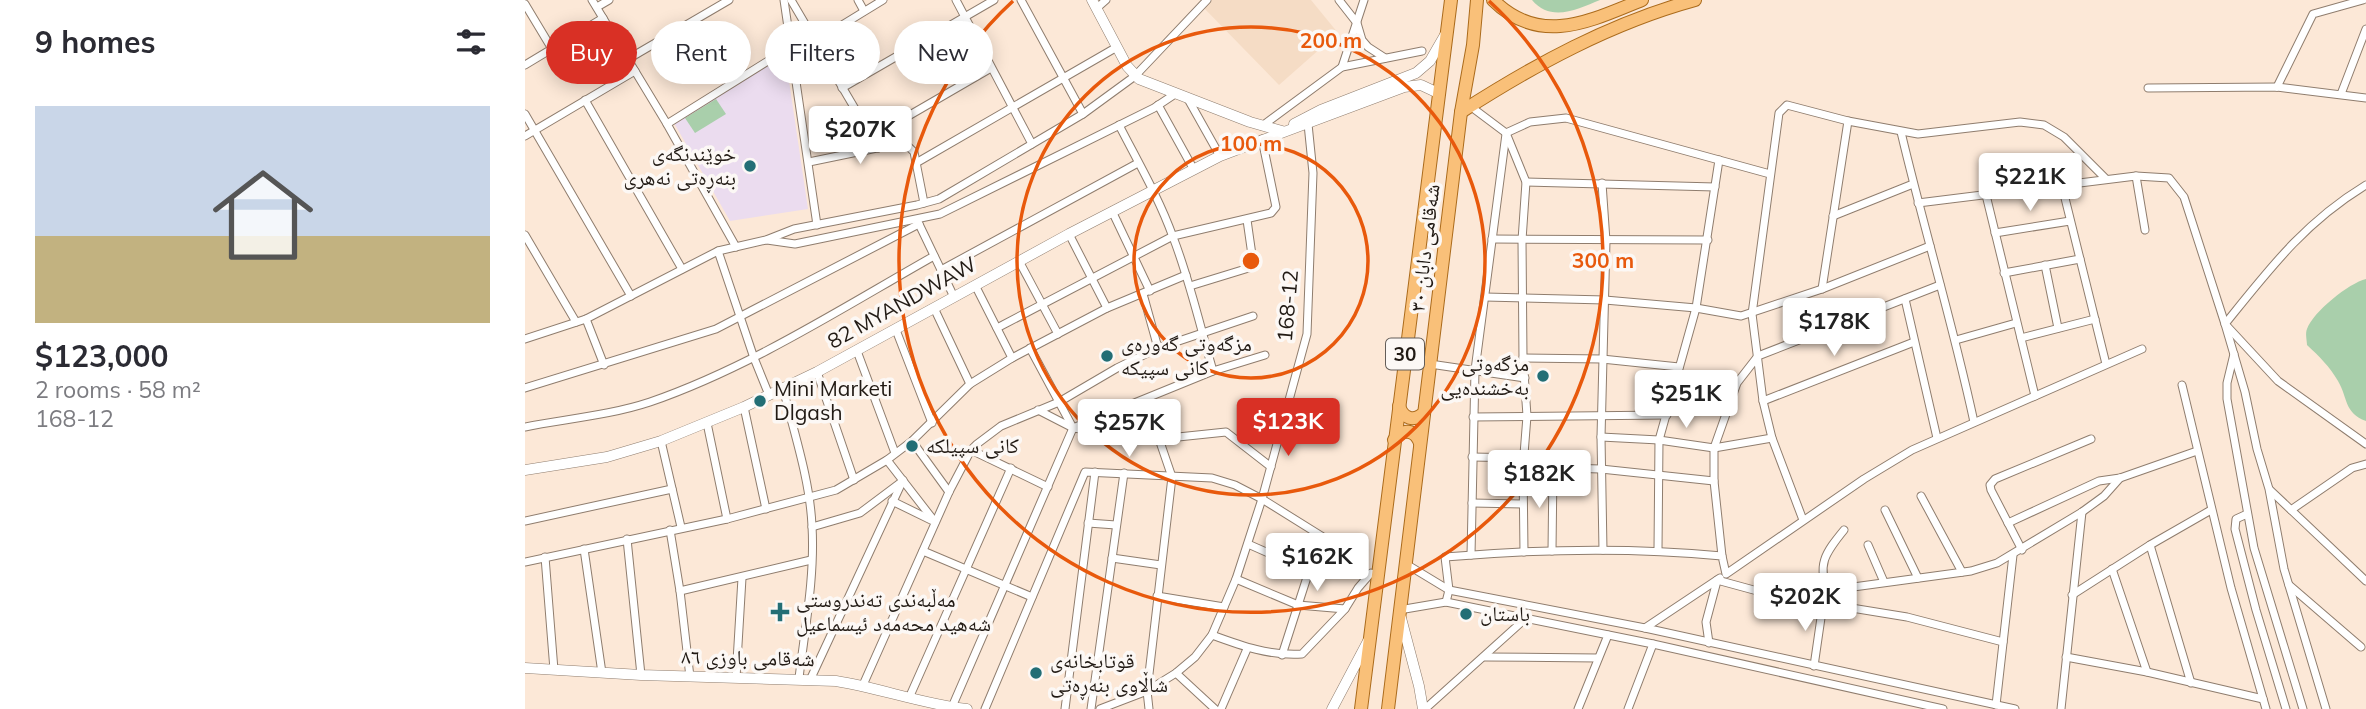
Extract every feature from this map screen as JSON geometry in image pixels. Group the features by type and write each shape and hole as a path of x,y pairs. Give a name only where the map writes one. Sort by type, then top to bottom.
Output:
{"main road":[{"name":"شەقامی دابان ٣٠","path":"1361,709 1451,0"},
{"name":"شەقامی دابان ٣٠","path":"1388,709 1477,0"},
{"path":"1493,0 1520,20 1551,27 1588,21 1641,0"},
{"path":"1465,109 1523,74 1587,41 1635,20 1695,0"},
{"path":"1399,406 1401,413 1407,417 1418,417 1424,413"},
{"path":"1394,440 1401,432 1408,431 1415,434 1420,443"}],"street":[{"path":"605,21 594,4 609,0"},
{"path":"637,54 729,0"},
{"path":"784,0 788,21"},
{"path":"791,0 804,21"},
{"path":"858,0 865,11"},
{"path":"849,21 883,0"},
{"path":"956,0 967,21"},
{"path":"842,88 994,0"},
{"path":"1021,0 1083,114"},
{"path":"1106,0 1094,4 1135,76 1262,126 1284,131 1409,85 1426,86 1438,93"},
{"path":"525,339 586,319 718,251 767,240 793,229 924,203 944,196 1083,114 1135,76 1207,0"},
{"path":"1339,0 1357,23 1362,40 1385,58"},
{"path":"1342,67 1364,0"},
{"path":"2277,87 2313,14 2363,0"},
{"path":"525,4 546,39"},
{"path":"598,21 603,18"},
{"path":"2340,94 2366,29"},
{"path":"1284,131 1311,114 1416,74 1435,54 1447,30"},
{"path":"916,163 1117,47"},
{"path":"1262,126 1342,67 1422,51"},
{"path":"525,65 546,53"},
{"path":"667,124 765,63"},
{"path":"993,72 1032,144"},
{"path":"637,74 736,247"},
{"path":"525,136 613,84"},
{"path":"798,84 817,225"},
{"path":"840,84 878,148"},
{"path":"872,137 964,84"},
{"path":"2148,88 2277,87 2366,98"},
{"path":"525,388 716,329 918,221 951,209 1175,94"},
{"path":"1188,99 1220,156"},
{"path":"585,100 682,270"},
{"path":"1158,105 1193,170"},
{"path":"1803,520 1772,439 1763,401 1752,314 1781,108 1787,105 1848,121 1918,134 2020,122 2044,125 2064,137 2106,180"},
{"path":"1465,109 1506,133 1526,182 1522,240 1523,358 1527,416 1523,467 1524,552"},
{"path":"525,114 631,296"},
{"path":"1506,133 1530,122 1566,118 1770,174"},
{"path":"1822,289 1848,121"},
{"name":"168-12","path":"1100,709 1147,691 1195,657 1212,635 1236,579 1262,499 1307,334 1313,173 1308,124"},
{"path":"1119,125 1154,190 1173,236 1213,371"},
{"path":"889,128 914,152 924,203"},
{"name":"82 MYANDWAW","path":"525,470 607,457 661,441 744,407 857,351 1112,211 1220,156 1284,131"},
{"path":"1901,132 1956,340 1974,422"},
{"path":"1471,555 1475,370 1506,133"},
{"path":"997,328 1173,236 1271,213 1276,207 1262,139"},
{"path":"809,162 906,142"},
{"path":"1658,550 1659,440 1696,308 1719,160"},
{"path":"941,270 1138,163"},
{"path":"2136,176 2145,230"},
{"path":"1918,202 2136,176 2169,178 2185,197 2245,392 2289,585 2326,709"},
{"path":"1526,182 1715,187"},
{"path":"1602,183 1606,241 1601,417 1603,550"},
{"path":"1833,216 1913,184"},
{"path":"2225,324 2290,245 2328,210 2366,185"},
{"path":"2062,186 2106,364"},
{"path":"1986,195 2035,396"},
{"path":"944,196 951,209"},
{"path":"1112,211 1146,292 1158,348"},
{"path":"1190,286 1252,267 1254,262 1247,220"},
{"path":"1995,233 2070,220"},
{"path":"767,240 795,244 918,221"},
{"path":"918,221 954,297"},
{"path":"1069,234 1107,308"},
{"path":"525,235 576,322"},
{"path":"1492,239 1708,240"},
{"path":"1485,297 1605,300 1696,308 1741,316 1822,289 1930,246"},
{"path":"718,251 739,317 769,395"},
{"path":"525,427 630,408 651,401 754,358 935,256"},
{"path":"2004,272 2080,259"},
{"path":"1019,261 1058,334"},
{"path":"2045,265 2058,328"},
{"path":"525,562 727,519 836,490 887,460 932,423 970,384 1012,358 1107,308 1186,275"},
{"path":"975,285 1012,358"},
{"path":"1726,574 1714,481 1714,448 1737,383 1758,356 1940,285"},
{"path":"1905,299 1937,438"},
{"path":"935,308 970,384"},
{"path":"863,685 935,522 971,450 1000,426 1059,402 1158,348 1253,316"},
{"path":"586,319 604,365"},
{"path":"2021,338 2095,319"},
{"path":"1956,340 2016,323"},
{"path":"2225,324 2278,381 2366,444"},
{"path":"896,330 932,423"},
{"path":"1763,401 1914,342"},
{"path":"1030,348 1073,428"},
{"path":"1645,628 1864,479 1912,450 2142,349"},
{"path":"857,351 895,453"},
{"path":"2234,354 2227,383 2227,399 2247,514 2263,584 2302,709"},
{"path":"952,707 1073,428 1213,371 1265,355"},
{"path":"1523,358 1602,359 1679,367"},
{"path":"1430,365 1525,378"},
{"path":"817,372 854,480"},
{"path":"2182,385 2211,510 2266,709"},
{"path":"783,388 809,497 813,527 799,678"},
{"path":"744,407 765,509"},
{"path":"1038,410 1073,428 1159,439 1226,432 1271,467"},
{"path":"1473,417 1667,415"},
{"path":"707,423 727,519"},
{"path":"1601,437 1659,440 1714,448 1772,439"},
{"path":"1149,709 1147,691 1172,477 1159,439"},
{"path":"2022,550 1991,490 1993,481 2091,439"},
{"path":"661,441 681,527"},
{"path":"912,441 949,492"},
{"path":"971,450 1048,487"},
{"path":"2008,523 2103,479 2120,478 2197,451"},
{"path":"1472,457 1524,457"},
{"path":"887,460 935,522"},
{"path":"2291,510 2351,468 2366,464"},
{"path":"1523,467 1601,469 1714,481"},
{"path":"909,698 1011,468"},
{"path":"1552,551 1553,468"},
{"path":"985,709 1085,472 1212,478 1235,485 1262,499 1323,537 1309,571 1282,656"},
{"path":"1065,709 1095,472"},
{"path":"1091,709 1124,473"},
{"path":"1814,666 1823,604 1830,594 1846,588 1988,566 2022,550 2081,512 2109,492 2120,478"},
{"path":"2103,479 2109,492"},
{"path":"813,527 860,513 903,480"},
{"path":"811,678 903,480"},
{"path":"525,521 672,489"},
{"path":"2269,489 2366,581"},
{"path":"884,496 935,522"},
{"path":"1921,496 1962,572"},
{"path":"1472,503 1523,504"},
{"path":"1885,510 1918,578"},
{"path":"2072,595 2211,510"},
{"path":"2061,709 2081,512"},
{"path":"2247,514 2236,519 2235,529 2286,709"},
{"path":"1088,523 1116,526"},
{"path":"670,530 690,677"},
{"path":"1830,594 1823,581 1823,566 1828,549 1844,530"},
{"path":"627,539 642,675"},
{"path":"1248,544 1309,571"},
{"path":"1868,545 1884,582"},
{"path":"2150,545 2191,683"},
{"path":"584,549 602,673"},
{"path":"1446,602 1449,590 1445,557 1603,550 1658,550 1722,556"},
{"path":"923,551 1032,597"},
{"path":"1996,705 2013,555"},
{"path":"545,557 554,670"},
{"path":"1112,558 1161,565"},
{"path":"680,592 811,560"},
{"path":"1405,564 1449,590 1645,628 2015,709"},
{"path":"2112,569 2147,672"},
{"path":"1212,635 1247,649 1282,656 1302,654 1345,610 1371,573 1377,575"},
{"path":"736,678 742,578"},
{"path":"1236,579 1298,605 1345,610"},
{"path":"1717,580 1772,595 1907,617 2003,642"},
{"path":"1709,643 1706,622 1717,580"},
{"path":"2289,585 2361,647"},
{"path":"1157,596 1224,607"},
{"path":"1526,618 1424,709 1399,611 1446,602 1526,618 1653,644 1943,709"},
{"path":"1578,709 1608,635"},
{"path":"1332,709 1370,638"},
{"path":"1628,709 1653,644"},
{"path":"1176,673 1218,709 1247,649"},
{"path":"1485,657 1598,659"},
{"path":"2066,657 2147,672 2263,699"},
{"name":"شەقامی باوزی ٨٦","path":"525,668 690,677 811,678 863,685 929,706 967,709"},
{"path":"1916,703 1917,688"}],"shaded area":[{"path":"1208,0 1311,0 1338,33 1279,85 1201,5"},
{"name":"خوێندنگەی بنەڕەتی نەهری","path":"765,66 765,84 789,84 808,209 730,221 674,123 737,84 751,84 751,75"}],"green space":[{"path":"1532,0 1600,0 1574,10 1556,12 1539,7"},
{"path":"716,99 726,114 695,133 685,118"},
{"path":"2366,279 2366,421 2350,409 2335,376 2307,345 2306,335 2316,315 2332,299"}],"place":[{"name":"خوێندنگەی بنەڕەتی نەهری","path":"750,166"},
{"name":"مزگەوتی گەورەی کانی سپیکە","path":"1107,356"},
{"name":"مزگەوتی بەخشندەیی","path":"1543,376"},
{"name":"Mini Marketi Dlgash","path":"760,401"},
{"name":"کانی سپیلکە","path":"912,446"},
{"name":"مەڵبەندی تەندروستی شەهید محەمەد ئیسماعیل","path":"780,612"},
{"name":"باستان","path":"1466,614"},
{"name":"قوتابخانەی شاڵاوی بنەڕەتی","path":"1036,673"}]}
